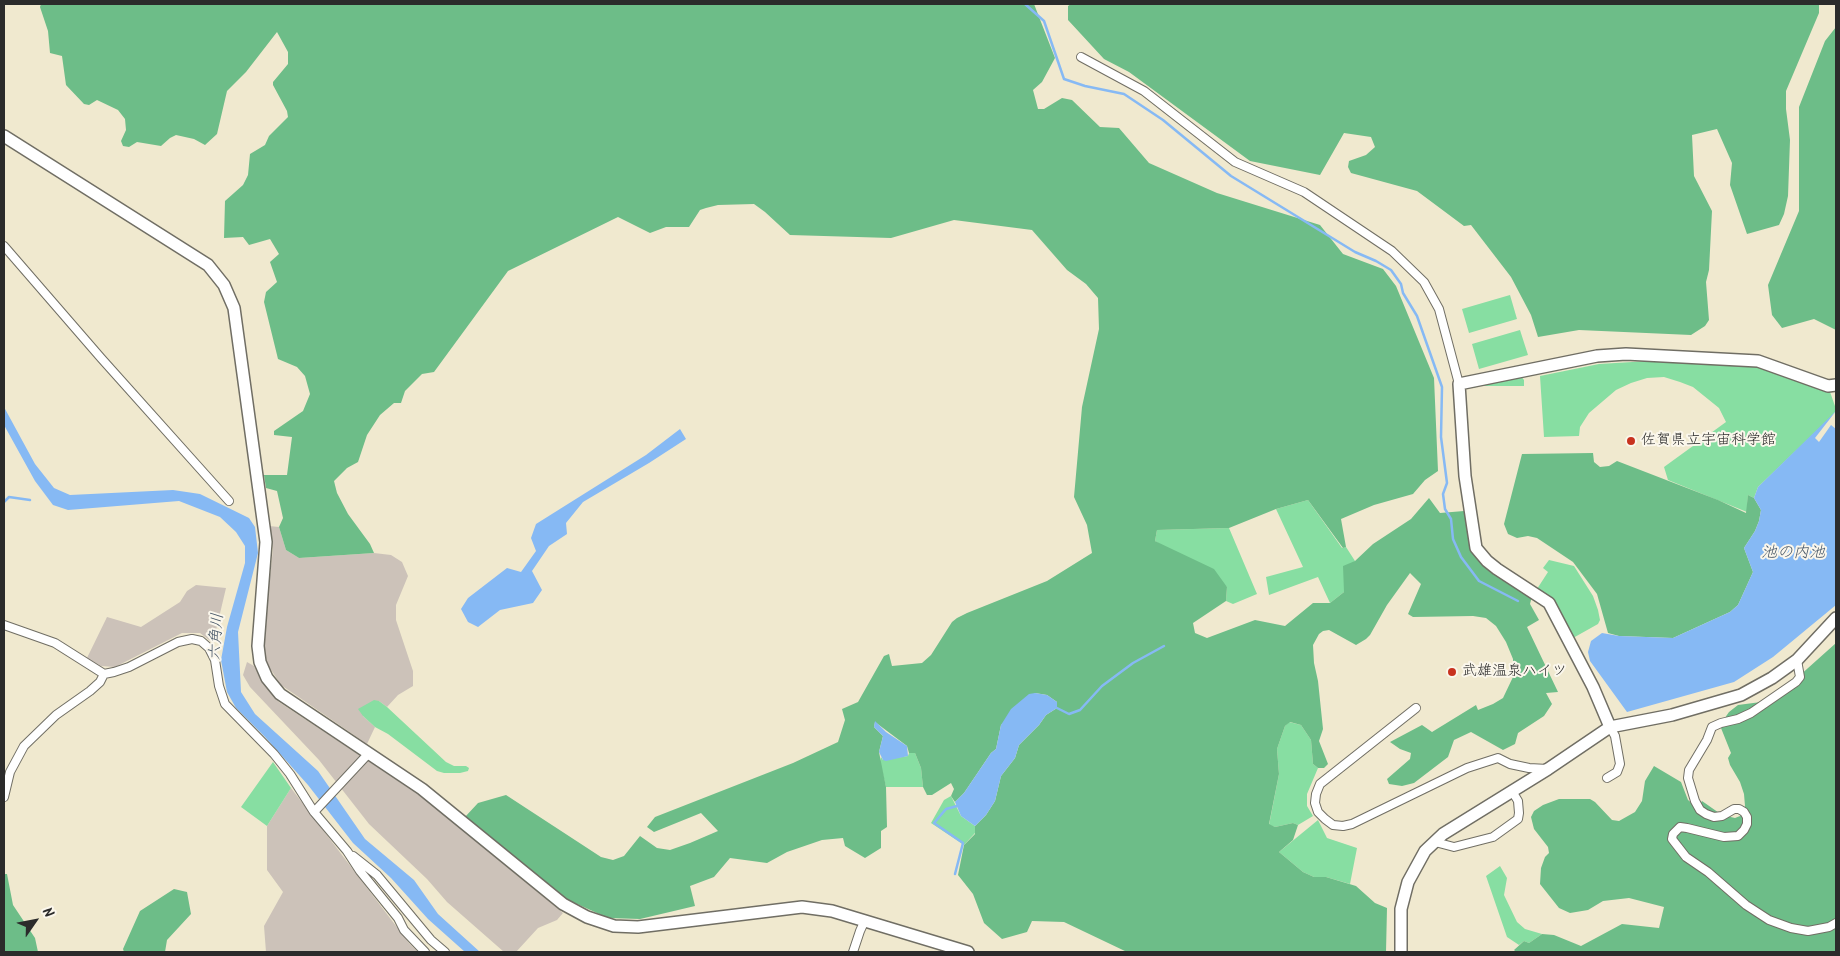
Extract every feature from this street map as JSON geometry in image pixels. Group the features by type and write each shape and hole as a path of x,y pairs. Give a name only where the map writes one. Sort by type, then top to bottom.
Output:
{"street":[{"path":"1081,57 1144,91 1234,162 1304,192 1392,251 1424,282 1439,309 1459,384 1465,476 1476,548 1497,569 1549,603 1593,687 1615,736 1620,764 1617,772 1607,778"},
{"path":"4,136 208,265 224,285 234,308 266,542 258,646 260,662 267,678 280,694 422,789 563,904 586,918 614,926 638,927 802,907 832,911 968,952"},
{"path":"4,246 101,358 229,500"},
{"path":"1459,384 1597,356 1626,354 1758,361 1828,386 1836,385"},
{"path":"1402,952 1400,909 1408,882 1425,851 1442,834 1548,769 1610,727 1672,715 1740,694 1772,678 1797,660 1836,618"},
{"path":"4,625 55,643 104,674 129,667 178,642 192,639 201,641 210,648 215,660 219,686 225,704 274,754 360,871 398,918 404,930 425,952"},
{"path":"1797,660 1800,677 1796,682 1751,713 1712,727 1707,740 1689,770 1688,778 1700,810 1714,817 1722,816 1734,809 1739,809 1747,817 1747,824 1744,830 1738,836 1724,837 1680,828 1672,834 1672,839 1686,858 1708,872 1746,905 1769,920 1791,928 1808,931 1830,927 1836,923"},
{"path":"4,797 10,772 24,746 56,715 100,682 104,674"},
{"path":"1416,708 1320,784 1315,803 1318,812 1325,819 1333,825 1343,826 1352,824 1467,768 1498,758 1510,764 1548,769"},
{"path":"316,809 369,754"},
{"path":"1435,842 1454,847 1494,837 1518,819 1520,813 1518,801 1512,791"},
{"path":"347,851 377,875 431,940 445,952"},
{"path":"853,952 865,920"}],"shaded area":[{"path":"269,526 279,527 286,550 299,558 374,553 391,555 402,562 408,576 396,605 396,620 413,671 413,686 398,695 387,707 379,701 363,716 375,727 367,744 281,685 266,662 262,647 273,549"},
{"path":"196,585 226,588 213,643 200,633 182,633 115,667 101,666 87,658 107,617 141,627 180,602 187,591"},
{"path":"247,662 254,666 264,685 279,702 423,797 563,913 557,920 538,928 516,952 504,952 447,902 427,879 369,824 319,760 250,687 243,675"},
{"path":"291,788 409,943 418,952 266,952 264,926 283,892 267,870 267,826"}],"green space":[{"path":"41,4 1034,4 1055,58 1042,82 1033,90 1038,109 1044,109 1062,98 1072,100 1100,127 1119,128 1149,163 1217,193 1320,225 1343,254 1383,269 1396,286 1434,378 1438,471 1425,480 1413,494 1374,505 1341,519 1346,547 1343,548 1308,500 1276,509 1229,528 1157,530 1155,541 1214,569 1227,587 1226,601 1193,623 1195,633 1207,638 1255,620 1285,626 1313,603 1330,603 1344,592 1343,566 1355,561 1373,544 1411,519 1429,498 1440,513 1464,511 1469,539 1483,565 1532,596 1530,604 1539,620 1527,627 1558,692 1546,693 1552,704 1544,716 1518,733 1515,744 1503,750 1471,732 1454,740 1448,757 1414,783 1402,786 1389,784 1387,779 1410,759 1411,753 1400,749 1390,742 1422,725 1432,732 1476,705 1478,710 1503,698 1513,677 1513,659 1506,642 1496,626 1486,618 1473,616 1413,617 1408,614 1421,584 1410,573 1366,639 1356,645 1329,630 1319,634 1313,645 1323,729 1319,741 1328,764 1324,768 1318,768 1313,764 1311,740 1301,725 1290,722 1285,726 1277,749 1279,774 1269,824 1275,827 1293,823 1298,825 1293,840 1279,852 1303,872 1314,877 1326,877 1356,886 1375,903 1387,908 1386,952 1127,952 1064,922 1032,921 1027,932 1002,939 984,923 973,894 958,875 964,845 975,834 975,826 986,815 995,801 1001,776 1015,758 1019,745 1046,715 1057,708 1057,702 1047,695 1035,693 1001,725 996,749 991,753 964,793 955,802 951,796 954,789 951,783 932,795 927,795 923,787 921,768 915,753 909,753 907,746 875,722 874,727 883,736 879,752 886,787 887,827 881,831 881,848 865,858 845,846 843,838 822,840 787,852 767,863 730,858 714,877 690,886 695,906 640,919 608,918 566,899 465,817 478,803 506,795 601,857 613,860 624,856 640,836 657,848 670,850 690,843 718,831 701,813 654,832 647,827 655,817 793,763 838,742 845,720 842,709 858,702 884,656 889,654 892,666 922,663 931,655 952,622 957,618 1047,581 1092,553 1087,525 1074,497 1082,407 1099,329 1098,298 1086,284 1067,270 1032,230 954,220 891,238 790,235 754,204 718,205 706,208 700,210 689,227 666,227 650,233 618,217 508,271 434,372 422,374 405,391 401,403 394,403 380,415 367,435 358,462 347,468 334,481 337,493 348,514 370,544 374,553 299,558 286,550 279,527 283,518 277,491 266,488 264,475 287,475 292,437 274,435 274,431 303,411 310,394 305,376 297,367 278,359 264,302 266,292 277,282 270,262 279,254 270,239 249,245 243,237 224,238 225,201 243,185 248,175 250,154 265,145 269,136 288,117 273,82 288,64 288,52 277,32 246,72 227,91 217,134 205,145 194,139 176,135 161,146 137,142 129,147 123,146 121,141 126,130 125,119 118,110 97,100 89,105 84,104 66,85 62,56 50,53 48,31 40,7"},
{"path":"1071,4 1819,4 1819,13 1786,91 1790,140 1788,196 1784,214 1779,225 1747,234 1730,185 1732,163 1717,129 1692,135 1694,176 1712,211 1709,270 1706,282 1709,320 1705,326 1691,335 1579,330 1538,337 1531,315 1511,277 1471,225 1464,226 1417,191 1351,173 1348,167 1349,161 1366,155 1375,147 1371,137 1344,133 1320,175 1250,161 1129,72 1104,59 1068,20 1068,6"},
{"path":"1836,27 1836,330 1814,319 1782,328 1772,315 1768,285 1799,211 1799,107 1825,41"},
{"path":"1510,295 1517,319 1469,333 1462,309"},
{"path":"1520,330 1528,355 1479,369 1472,344"},
{"path":"1699,358 1757,363 1829,389 1836,409 1827,421 1758,487 1754,498 1748,495 1747,512 1668,480 1664,467 1726,422 1719,408 1693,387 1680,382 1664,377 1647,378 1631,383 1616,390 1589,413 1580,427 1579,436 1544,437 1540,376 1599,364"},
{"path":"1520,375 1524,380 1524,386 1478,386 1474,388 1473,385"},
{"path":"1593,453 1594,462 1600,467 1609,466 1617,461 1718,500 1746,513 1748,495 1754,498 1761,510 1759,521 1744,548 1753,572 1738,605 1730,612 1673,638 1619,636 1608,633 1597,594 1573,562 1537,538 1528,536 1517,538 1508,534 1504,524 1522,454"},
{"path":"1308,500 1342,548 1346,547 1355,561 1344,592 1330,603 1318,577 1269,595 1266,577 1303,567 1276,509"},
{"path":"1229,528 1257,594 1233,604 1226,601 1227,587 1155,541 1157,530"},
{"path":"1549,560 1574,566 1593,596 1598,610 1600,620 1598,624 1573,638 1537,589 1548,572 1543,568"},
{"path":"1836,643 1836,952 1516,952 1514,950 1524,941 1529,943 1542,934 1554,935 1581,946 1622,924 1659,928 1664,907 1629,898 1603,901 1588,910 1570,913 1559,908 1540,884 1541,868 1545,857 1549,853 1548,847 1534,829 1531,817 1534,811 1543,805 1559,799 1590,799 1612,820 1619,821 1635,812 1642,801 1645,781 1654,766 1681,782 1688,800 1698,808 1702,801 1722,815 1735,818 1740,816 1745,806 1744,794 1740,782 1730,765 1728,758 1731,753 1721,728 1722,722 1729,712 1738,705 1761,702 1798,677"},
{"path":"374,700 387,707 446,762 454,766 466,766 469,768 468,771 444,773 437,771 388,734 375,727 358,709"},
{"path":"1289,722 1301,725 1311,740 1313,764 1318,768 1307,794 1307,806 1313,816 1298,825 1293,823 1275,827 1269,825 1279,774 1277,749 1285,726"},
{"path":"909,753 915,753 921,768 923,787 886,787 880,762 881,757 883,760 908,756"},
{"path":"273,762 291,788 267,826 241,807"},
{"path":"951,796 961,816 975,826 975,833 964,845 931,823 944,800"},
{"path":"1318,820 1327,838 1357,848 1350,884 1326,877 1314,877 1303,872 1279,852"},
{"path":"1500,866 1507,878 1504,895 1517,922 1525,929 1542,934 1529,943 1524,941 1519,945 1507,937 1486,876"},
{"path":"4,874 7,874 13,905 35,938 38,952 4,952"},
{"path":"174,889 187,892 191,914 167,940 165,952 124,952 123,949 140,911"}],"water":[{"path":"4,407 35,464 54,488 70,495 173,490 200,494 249,518 255,527 258,553 238,632 241,692 255,714 318,771 365,839 414,880 438,914 480,952 465,952 428,919 391,878 353,843 308,785 236,708 227,692 221,660 227,627 245,563 245,546 236,532 220,517 179,501 68,510 53,505 35,481 4,425"},
{"name":"池の内池","path":"1836,411 1836,605 1773,657 1734,682 1627,712 1590,661 1588,652 1591,641 1602,633 1619,636 1673,638 1730,612 1738,605 1753,572 1744,548 1759,521 1761,510 1754,498 1758,487"},
{"path":"680,429 686,439 583,502 566,523 567,534 549,546 532,571 542,590 533,603 500,610 478,627 468,622 461,609 468,598 507,568 521,572 536,551 531,538 536,524 646,455"},
{"path":"1029,694 1047,695 1057,702 1057,708 1046,715 1019,745 1015,758 1001,776 995,801 986,815 975,826 961,816 955,802 964,793 991,753 996,749 1001,725 1011,709"},
{"path":"875,721 886,732 907,746 908,756 883,760 879,752 883,736 874,727"}],"pier":[{"path":"1836,411 1836,429 1831,425 1819,442 1815,438"}],"waterway":[{"path":"1025,4 1044,21 1064,79 1085,86 1124,94 1163,120 1231,176 1355,252 1391,270 1401,284 1403,293 1417,316 1442,387 1441,437 1447,483 1443,494 1445,509 1451,519 1453,539 1461,557 1479,581 1518,601"},
{"path":"4,502 9,497 30,500"},
{"path":"1057,708 1069,714 1080,710 1102,686 1133,663 1164,646"},
{"path":"955,874 963,843 934,823 946,809 957,806"}],"place":[{"name":"佐賀県立宇宙科学館","path":"1631,441"},
{"name":"武雄温泉ハイツ","path":"1452,672"}],"water label":[{"name":"六角川","path":"218,637"}]}
